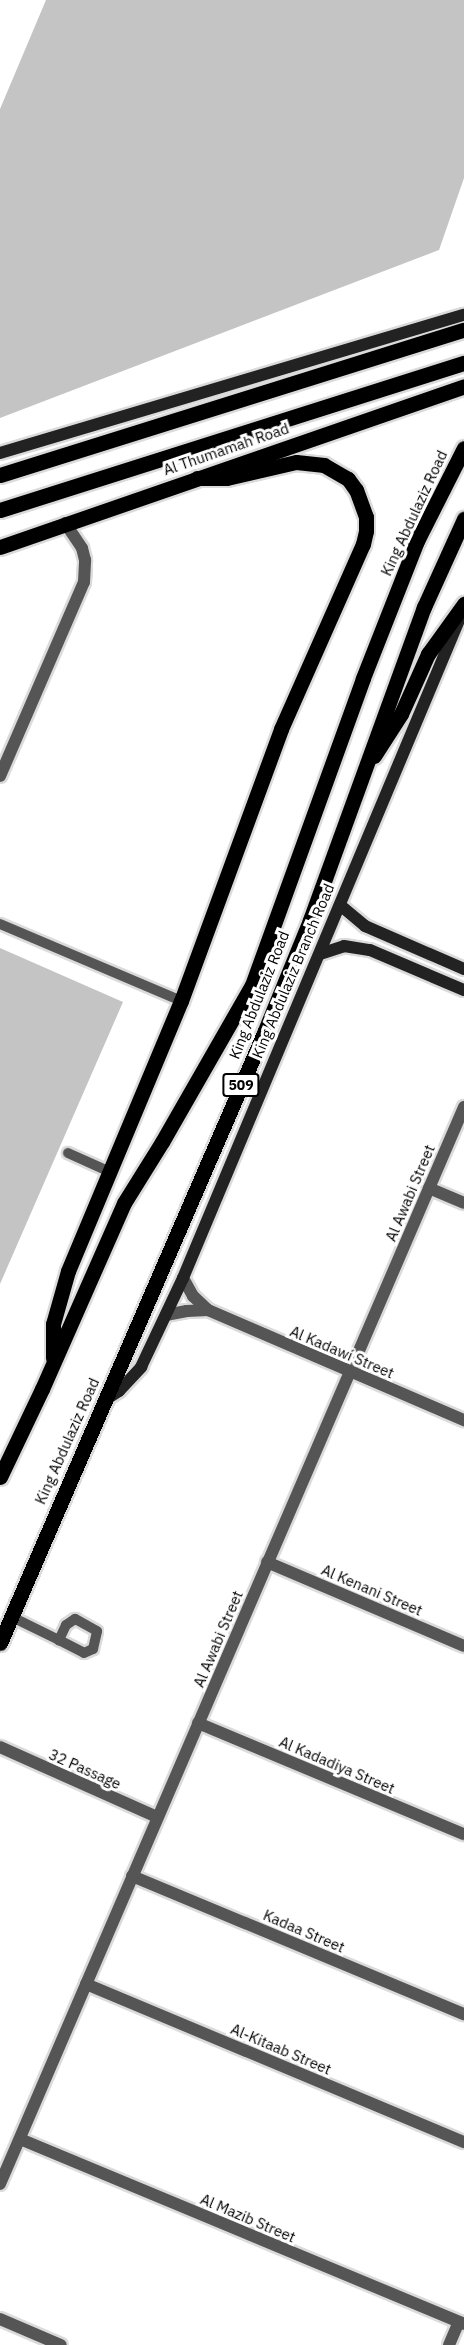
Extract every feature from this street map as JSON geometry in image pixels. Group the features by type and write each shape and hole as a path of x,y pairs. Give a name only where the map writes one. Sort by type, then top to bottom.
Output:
{"main road":[{"path":"0,475 464,330"},
{"name":"Al Thumamah Road","path":"0,510 464,363"},
{"name":"Al Thumamah Road","path":"0,547 464,386"},
{"name":"King Abdulaziz Road","path":"0,1477 124,1203 162,1142 252,985 363,678 417,541 464,448"},
{"path":"53,1364 53,1324 68,1271 181,1001 281,729 357,557 366,531 366,517 356,490 337,471 310,462 296,462 226,478 196,478"},
{"name":"King Abdulaziz Road","path":"0,1643 264,1033 310,920 424,607 464,519"},
{"path":"363,770 401,714 428,654 464,604"}],"street":[{"path":"0,453 464,315"},
{"path":"0,776 4,757 84,582 85,560 82,548 65,523"},
{"name":"King Abdulaziz Branch Road","path":"105,1400 119,1391 141,1367 166,1316 464,609"},
{"path":"340,905 364,926 464,969"},
{"path":"320,954 344,946 370,950 464,990"},
{"name":"Al Awabi Street","path":"0,2184 464,1107"},
{"path":"429,1188 464,1203"},
{"name":"Al Kadawi Street","path":"183,1278 193,1296 208,1311 464,1420"},
{"name":"Al Kadawi Street","path":"166,1316 187,1311 208,1311"},
{"name":"Al Kenani Street","path":"267,1562 464,1647"},
{"name":"Al Kadadiya Street","path":"198,1723 464,1834"},
{"name":"32 Passage","path":"0,1747 157,1817"},
{"name":"Kadaa Street","path":"132,1876 464,2014"},
{"name":"Al-Kitaab Street","path":"86,1984 464,2142"},
{"name":"Al Mazib Street","path":"20,2139 461,2323"},
{"path":"0,2319 61,2345"},
{"path":"449,2345 461,2323"}],"lane":[{"path":"0,924 181,1001"},
{"path":"68,1153 108,1171"},
{"path":"12,1617 58,1640"}],"building":[{"path":"46,0 464,0 464,178 439,250 0,418 0,109"},
{"path":"0,948 123,1002 0,1284"}]}
